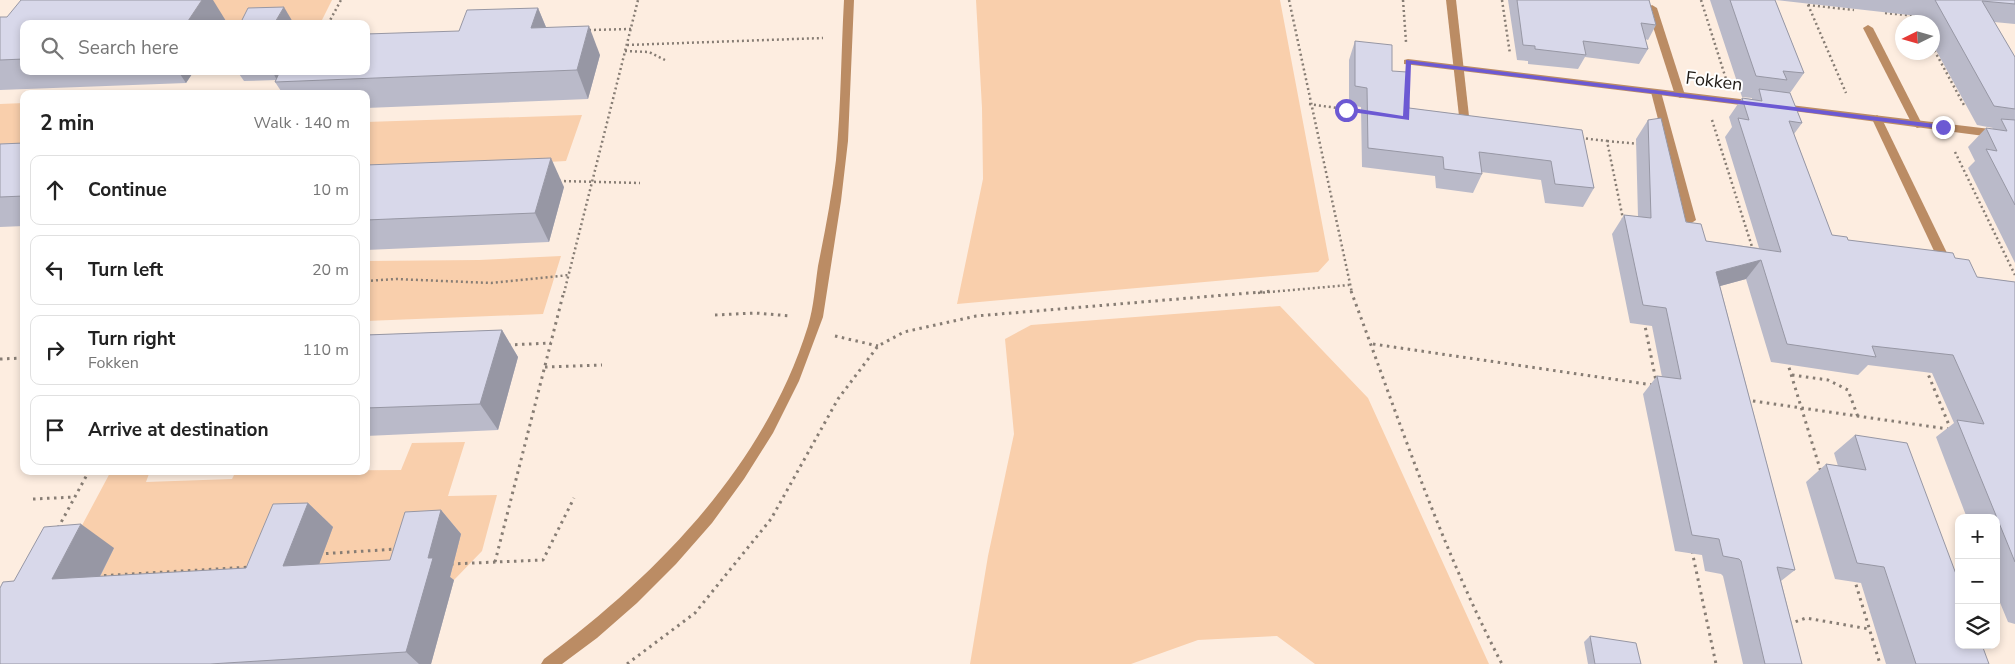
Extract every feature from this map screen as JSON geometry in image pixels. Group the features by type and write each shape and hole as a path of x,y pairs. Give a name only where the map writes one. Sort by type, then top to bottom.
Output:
{"street":[{"path":"549,664 580,642 667,563 735,483 783,405 813,331 826,256 841,162 849,0"},
{"path":"1450,0 1465,125"},
{"path":"1652,8 1680,95"},
{"path":"1868,28 1917,124"},
{"name":"Fokken","path":"1408,62 2015,136"},
{"path":"1656,92 1690,220"},
{"path":"1876,119 1941,253"}],"path":[{"path":"330,20 341,0"},
{"path":"494,562 546,367 638,0"},
{"path":"1289,0 1349,285 1373,344 1435,516 1483,628 1502,664"},
{"path":"1403,0 1408,62"},
{"path":"1502,0 1513,75"},
{"path":"1701,0 1733,101"},
{"path":"1806,0 1856,116"},
{"path":"1913,8 1916,15"},
{"path":"581,30 631,29"},
{"path":"627,45 847,37"},
{"path":"625,51 649,52 665,60"},
{"path":"1939,60 1977,131"},
{"path":"1706,98 1756,259"},
{"path":"1310,104 1372,113"},
{"path":"1943,127 2015,275"},
{"path":"1579,137 1671,147"},
{"path":"1607,140 1625,226"},
{"path":"553,181 593,180 599,183 640,183"},
{"path":"1744,249 1754,250"},
{"path":"370,281 412,277 442,282 526,283 569,276"},
{"path":"627,664 695,613 771,518 838,399 878,346 904,332 976,316 1349,285"},
{"path":"1373,344 1658,386 1642,313"},
{"path":"505,345 551,343"},
{"path":"1786,357 1824,482"},
{"path":"0,359 20,358"},
{"path":"546,367 602,365"},
{"path":"1926,368 1954,439"},
{"path":"1792,374 1828,380 1848,390 1858,416"},
{"path":"1744,399 1960,431"},
{"path":"56,530 86,475"},
{"path":"33,499 75,497"},
{"path":"449,564 543,560 574,498"},
{"path":"1690,542 1716,664"},
{"path":"314,554 399,549 396,557"},
{"path":"87,577 252,567"},
{"path":"1852,574 1880,664"},
{"path":"1787,626 1806,618 1869,629"}],"shaded area":[{"path":"52,0 332,0 322,20 35,20"},
{"path":"976,0 1280,0 1329,260 1318,272 957,304 983,179 982,108"},
{"path":"20,103 20,152 0,153 0,104"},
{"path":"582,115 566,161 512,164 370,193 370,122"},
{"path":"561,256 543,314 370,321 370,261 479,260"},
{"path":"1280,306 1368,398 1489,664 1315,664 1277,636 1198,640 1131,664 970,664 988,556 1014,434 1005,339 1031,325"},
{"path":"465,442 448,496 497,495 482,551 454,580 40,604 109,475 149,475 146,482 232,479 234,475 370,475 370,470 401,470 412,443"}],"building":[{"path":"21,0 202,0 189,20 20,20 20,59 0,60 0,17 7,17"},
{"path":"1517,0 1649,0 1656,25 1641,23 1648,49 1583,41 1586,55 1535,49 1535,46 1523,45"},
{"path":"1730,0 1775,0 1804,73 1783,71 1787,80 1756,76"},
{"path":"1935,0 2015,0 2015,4 1982,1 2015,57 2015,109 1994,106"},
{"path":"284,7 276,20 242,20 248,8"},
{"path":"538,8 531,28 589,26 577,70 275,82 278,75 370,75 370,34 459,31 467,10"},
{"path":"1355,41 1392,45 1392,71 1407,72 1409,108 1582,130 1594,188 1555,184 1551,161 1479,152 1482,174 1444,169 1443,157 1368,148 1367,88 1355,86"},
{"path":"1759,89 1790,93 1802,123 1789,121 1832,235 1847,237 1848,240 1953,253 1955,258 1969,260 1977,277 2015,282 2015,562 2000,525 2000,514 1995,514 1957,420 1984,424 1953,355 1872,346 1876,357 1787,344 1761,260 1716,272 1795,570 1777,567 1802,664 1765,664 1741,561 1723,556 1719,539 1692,535 1657,376 1681,379 1666,308 1643,305 1624,215 1651,218 1648,120 1661,118 1686,222 1701,224 1706,241 1781,252 1738,118 1749,120 1742,98 1762,101"},
{"path":"2001,119 2015,120 2015,205 1986,149 1997,151 1986,128 2007,131"},
{"path":"20,143 20,196 0,197 0,144"},
{"path":"551,158 535,213 370,220 370,165"},
{"path":"502,330 480,404 370,408 370,335"},
{"path":"1855,435 1907,443 1955,571 1955,649 1983,649 1989,664 1916,664 1884,567 1857,563 1826,464 1866,470"},
{"path":"308,503 283,566 390,560 405,512 441,510 428,558 433,558 406,652 210,664 0,664 0,588 3,582 14,581 44,527 81,524 52,579 246,568 273,504"},
{"path":"1590,636 1636,643 1641,664 1595,664"}],"route":[{"path":"1346,110 1407,118 1408,62 1943,127"}]}
